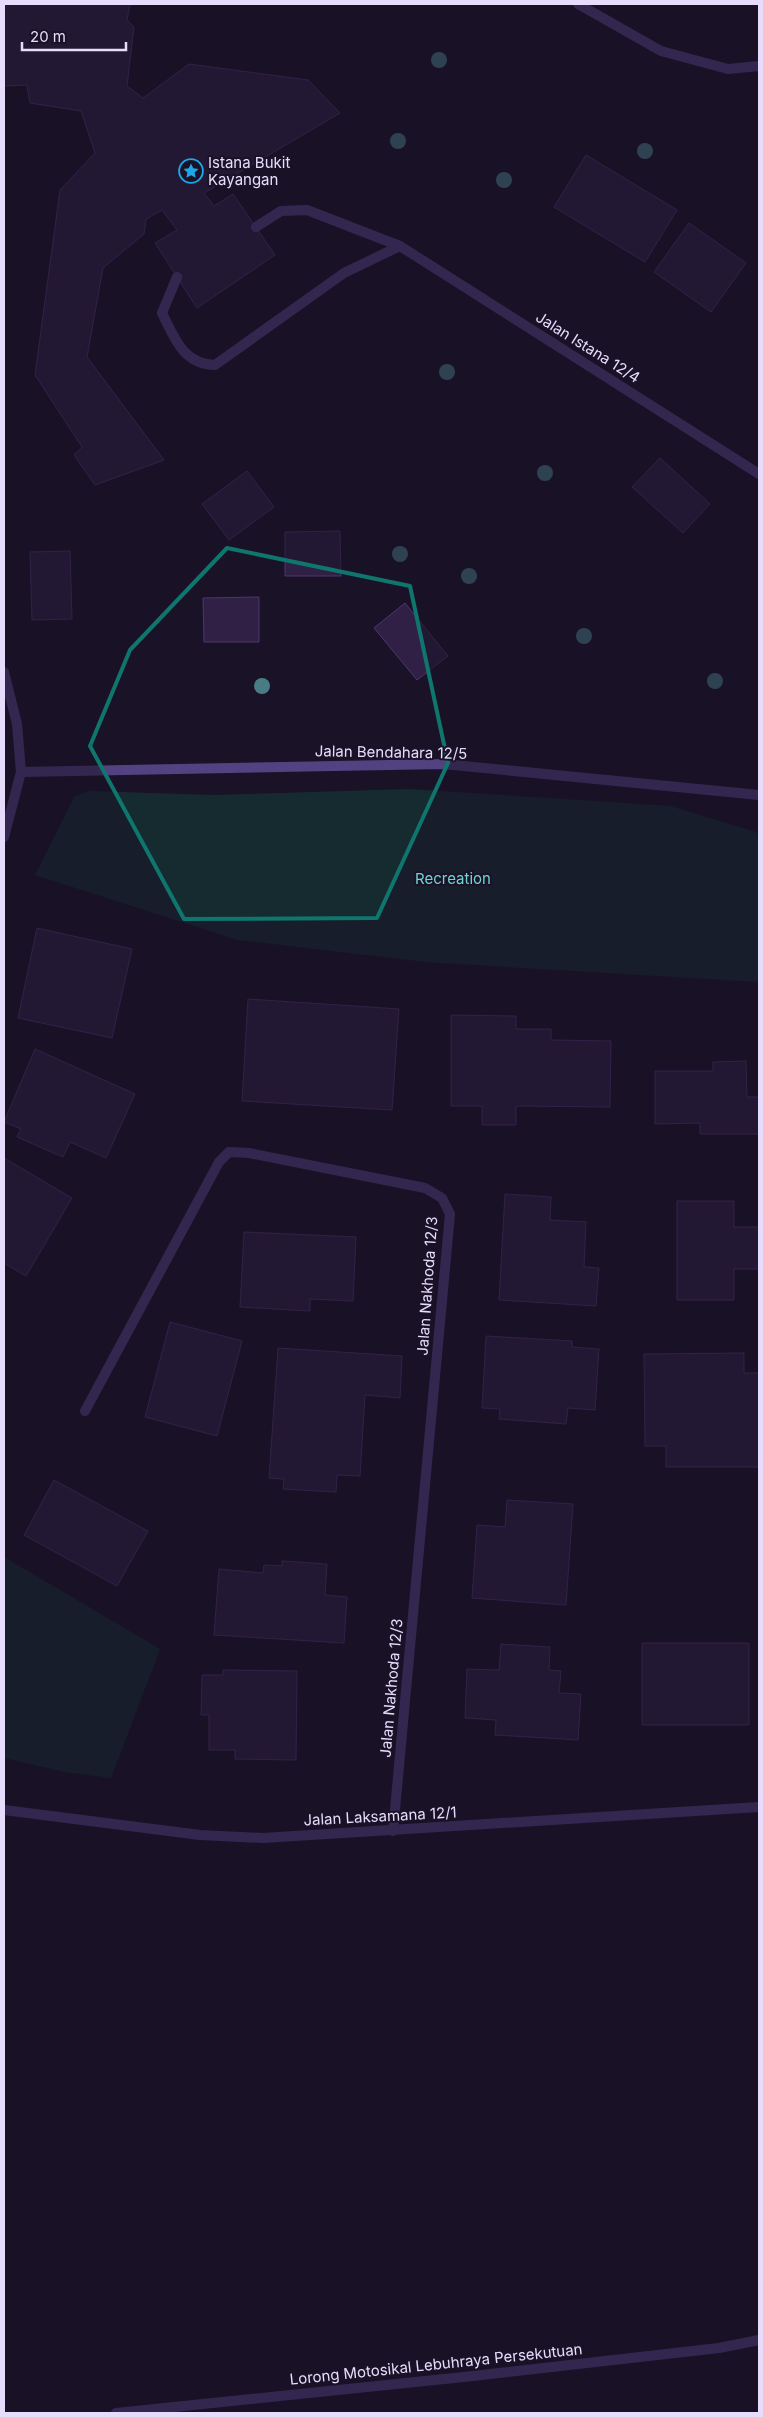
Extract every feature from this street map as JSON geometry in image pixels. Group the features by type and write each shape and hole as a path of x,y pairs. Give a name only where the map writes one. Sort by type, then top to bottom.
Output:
{"street":[{"path":"578,4 661,51 728,69 759,66"},
{"name":"Jalan Istana 12/4","path":"256,227 281,211 307,210 400,246 759,474"},
{"path":"177,277 162,313 174,338 192,360 201,364 215,365 344,273 400,246"},
{"path":"4,672 17,724 21,772 4,837"},
{"name":"Jalan Bendahara 12/5","path":"21,772 443,764 759,795"},
{"name":"Jalan Nakhoda 12/3","path":"84,1411 219,1162 229,1152 249,1153 425,1188 442,1198 450,1214 393,1831"},
{"name":"Jalan Laksamana 12/1","path":"4,1810 208,1836 263,1838 759,1808"},
{"name":"Lorong Motosikal Lebuhraya Persekutuan","path":"116,2413 473,2376 719,2348 759,2340"}],"highlighted area":[{"path":"227,548 410,586 448,763 377,918 184,919 90,746 130,650"}],"green space":[{"name":"Recreation","path":"409,789 670,806 756,832 759,836 759,982 426,962 238,940 35,875 74,797 90,791 213,795"},
{"path":"4,1557 160,1649 111,1778 65,1772 4,1758"}],"building":[{"path":"4,4 130,4 127,20 134,27 127,86 143,98 189,64 308,80 340,113 204,193 214,206 233,194 275,255 197,308 155,243 177,230 162,210 146,219 144,234 103,268 87,357 164,460 95,485 74,455 82,447 35,375 60,190 95,153 81,111 30,103 27,85 4,86"},
{"path":"586,155 677,210 645,262 554,207"},
{"path":"689,223 746,263 711,312 654,272"},
{"path":"660,458 710,504 683,533 632,487"},
{"path":"247,471 274,507 229,540 202,504"},
{"path":"340,531 341,576 285,576 285,532"},
{"path":"70,551 72,619 32,620 30,552"},
{"path":"259,597 259,642 204,642 203,598"},
{"path":"405,603 448,656 417,680 374,628"},
{"path":"37,928 132,949 112,1038 18,1018"},
{"path":"248,999 399,1009 392,1110 242,1101"},
{"path":"451,1015 516,1016 516,1029 551,1029 551,1040 611,1041 610,1107 516,1106 516,1125 482,1125 482,1106 451,1106"},
{"path":"35,1049 135,1094 106,1158 70,1142 63,1157 17,1137 21,1129 4,1122"},
{"path":"746,1061 747,1097 759,1097 759,1134 700,1134 700,1123 655,1124 655,1071 713,1071 713,1062"},
{"path":"4,1158 72,1198 26,1276 4,1263"},
{"path":"505,1194 551,1197 550,1220 586,1222 584,1267 599,1268 596,1306 499,1300"},
{"path":"677,1201 734,1201 734,1227 759,1227 759,1269 734,1269 734,1300 677,1300"},
{"path":"244,1232 356,1237 353,1301 310,1299 310,1311 240,1307"},
{"path":"170,1322 242,1341 217,1436 145,1417"},
{"path":"486,1336 572,1341 572,1347 599,1349 595,1410 568,1408 566,1424 499,1419 500,1409 482,1408"},
{"path":"278,1348 402,1356 400,1398 365,1395 360,1476 337,1475 336,1492 283,1489 284,1479 269,1478"},
{"path":"744,1353 744,1373 759,1373 759,1467 666,1467 666,1446 645,1446 644,1354"},
{"path":"54,1480 148,1531 117,1586 24,1535"},
{"path":"507,1500 573,1504 566,1605 472,1598 477,1525 505,1527"},
{"path":"282,1561 327,1564 325,1595 347,1597 344,1643 214,1635 219,1569 263,1573 264,1565 282,1566"},
{"path":"642,1643 749,1643 749,1725 642,1725"},
{"path":"501,1644 550,1647 549,1670 561,1671 559,1693 581,1694 578,1740 495,1735 496,1720 465,1718 467,1669 499,1670"},
{"path":"223,1670 297,1671 296,1760 235,1759 235,1750 209,1750 209,1715 201,1715 202,1675 223,1675"}],"place":[{"name":"Istana Bukit Kayangan","path":"191,171"}]}
